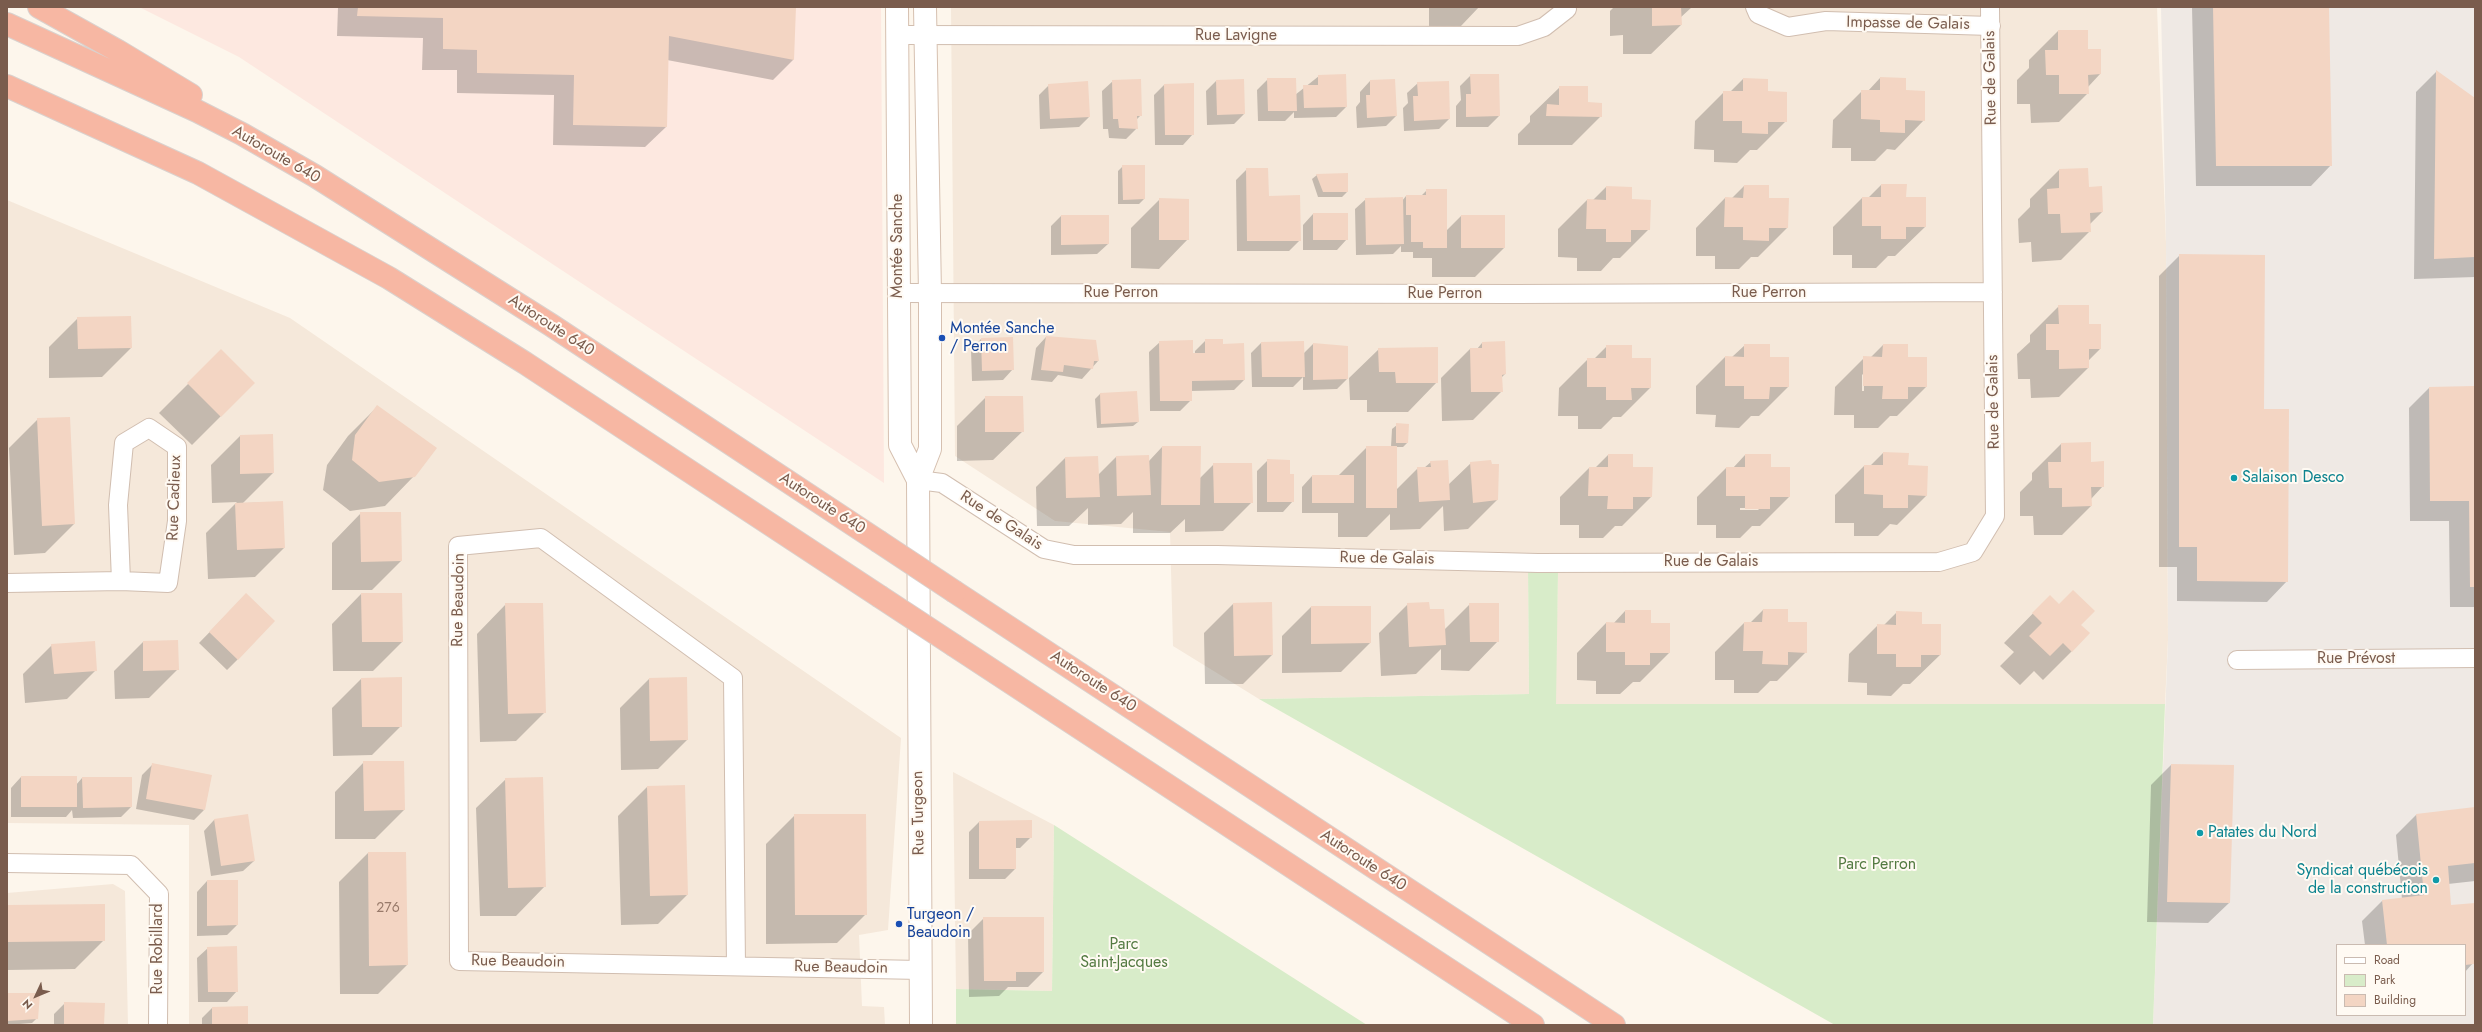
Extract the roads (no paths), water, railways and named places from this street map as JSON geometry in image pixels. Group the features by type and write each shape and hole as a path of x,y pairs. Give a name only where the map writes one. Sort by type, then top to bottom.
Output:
{"highway":[{"path":"39,7 169,81 276,153"},
{"name":"Autoroute 640","path":"7,24 150,89 276,153 484,282 1614,1025"},
{"path":"7,86 74,115 217,184 389,278 525,363 1533,1025"},
{"path":"7,98 74,115"}],"street":[{"name":"Montée Sanche","path":"897,7 900,446 918,480"},
{"name":"Montée Sanche","path":"918,601 918,480 930,449 930,294 925,7"},
{"name":"Impasse de Galais","path":"1755,7 1758,14 1788,27 1826,14 1991,26"},
{"name":"Rue de Galais","path":"918,480 942,483 1044,550 1074,555 1217,555 1538,563 1939,562 1973,552 1995,516 1990,7"},
{"name":"Rue Lavigne","path":"897,35 1518,36 1544,27 1567,9"},
{"name":"Rue Perron","path":"898,293 1517,294 1993,292"},
{"name":"Rue Cadieux","path":"7,583 121,581 168,583 177,521 177,447 149,428 124,443 118,505 121,581"},
{"name":"Rue Beaudoin","path":"736,966 733,678 541,538 458,546 460,961 921,970"},
{"name":"Rue Turgeon","path":"918,601 921,1025"},
{"name":"Rue Prévost","path":"2237,660 2475,658"},
{"name":"Rue Robillard","path":"7,863 131,865 159,894 158,1025"}],"place":[{"name":"Montée Sanche / Perron","path":"942,338"},
{"name":"Salaison Desco","path":"2234,478"},
{"name":"Patates du Nord","path":"2200,833"},
{"name":"Syndicat québécois de la construction","path":"2436,880"},
{"name":"Turgeon / Beaudoin","path":"899,924"}],"park label":[{"name":"Parc Perron","path":"1877,865"},
{"name":"Parc Saint-Jacques","path":"1124,954"}]}
